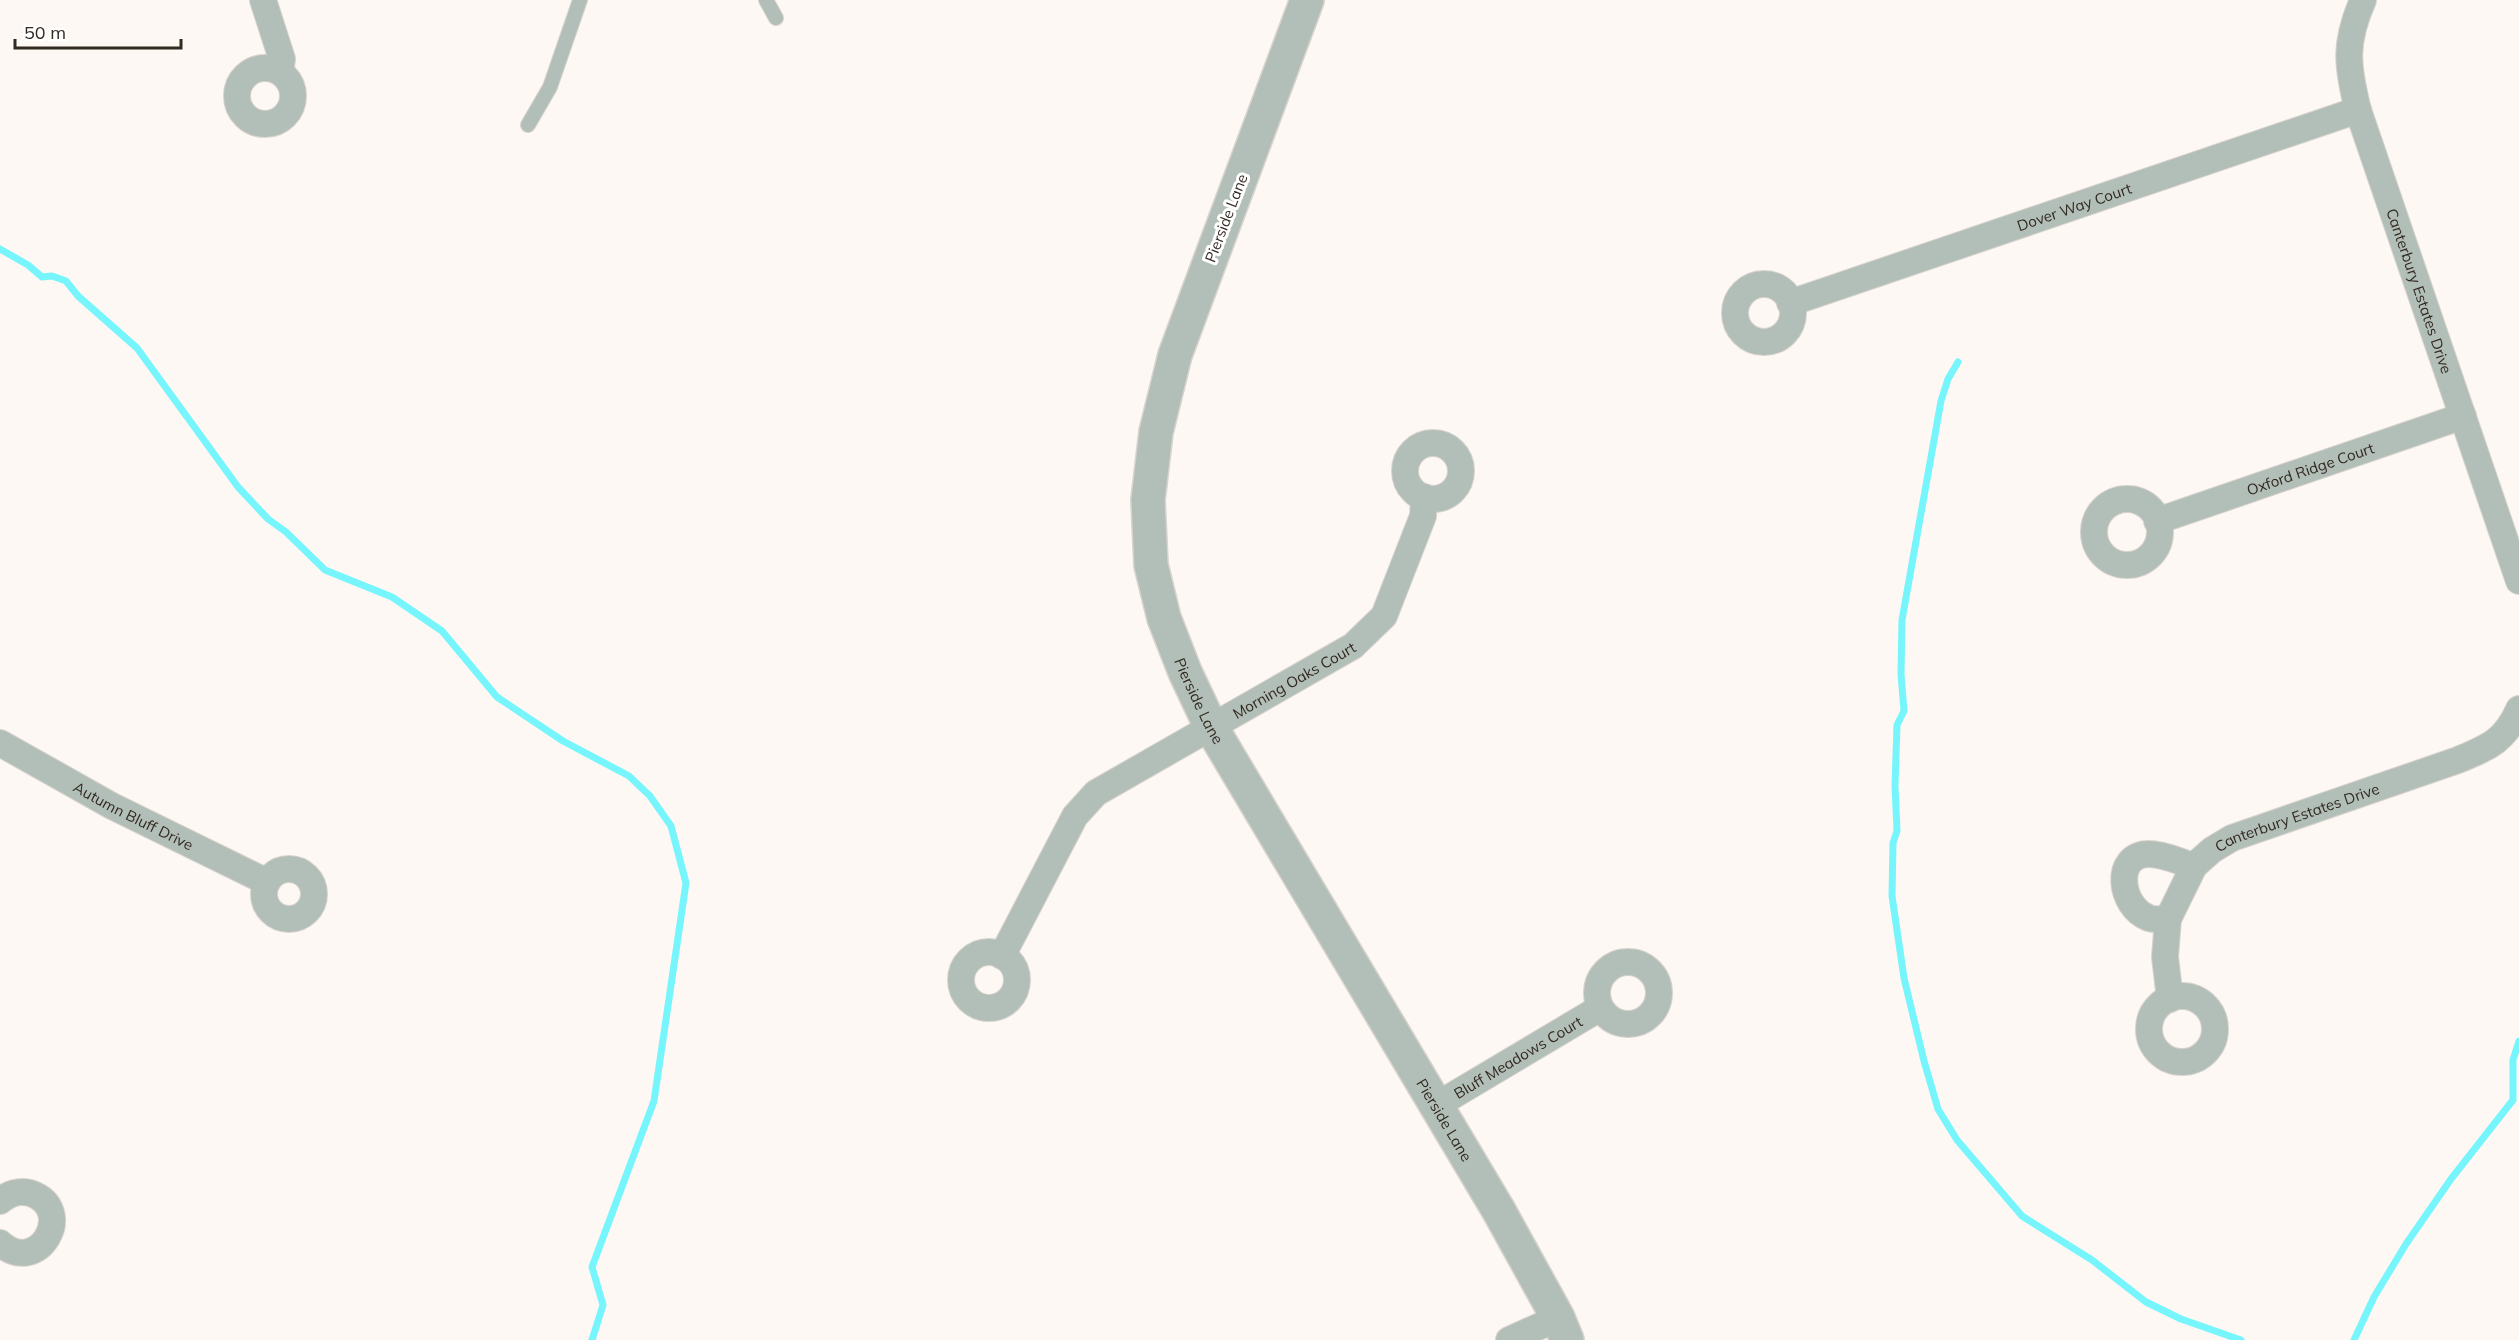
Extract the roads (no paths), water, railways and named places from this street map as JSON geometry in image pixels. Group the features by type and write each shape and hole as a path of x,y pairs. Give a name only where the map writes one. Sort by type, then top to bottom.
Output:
{"street":[{"path":"263,0 282,59 280,72"},
{"name":"Pierside Lane","path":"1307,0 1175,355 1156,432 1148,500 1151,565 1164,618 1185,672 1211,727 1499,1211 1563,1329"},
{"name":"Canterbury Estates Drive","path":"2363,0 2350,39 2348,71 2358,110 2519,581"},
{"name":"Dover Way Court","path":"1790,303 2358,110"},
{"name":"Oxford Ridge Court","path":"2157,520 2463,416"},
{"name":"Morning Oaks Court","path":"1002,956 1075,816 1096,793 1353,646 1384,616 1423,516 1424,497"},
{"name":"Canterbury Estates Drive","path":"2170,999 2165,957 2168,919 2194,866 2212,850 2232,838 2458,760 2497,740 2516,723"},
{"name":"Autumn Bluff Drive","path":"0,743 112,806 267,882"},
{"path":"2168,919 2150,918 2133,907 2124,888 2124,877 2128,867 2138,856 2149,854 2194,866"},
{"name":"Bluff Meadows Court","path":"1437,1106 1600,1008"},
{"path":"0,1202 15,1192 26,1192 45,1202 52,1221 50,1234 35,1250 16,1252 0,1243"},
{"path":"1509,1340 1563,1329"}],"lane":[{"path":"528,125 550,87 580,0"},
{"path":"766,0 776,18"}],"waterway":[{"path":"0,249 28,265 42,277 52,276 66,281 78,296 137,348 238,487 268,519 286,532 325,570 392,597 442,631 497,697 563,741 629,776 650,796 671,826 686,883 654,1101 592,1267 603,1305 592,1340"},
{"path":"1958,362 1948,379 1941,401 1902,620 1901,674 1904,711 1897,725 1895,786 1897,831 1893,843 1892,896 1904,978 1924,1061 1938,1109 1957,1140 2022,1216 2092,1260 2146,1302 2181,1319 2241,1340"},
{"path":"2354,1340 2374,1297 2406,1244 2451,1179 2513,1100 2513,1060 2519,1041"}]}
